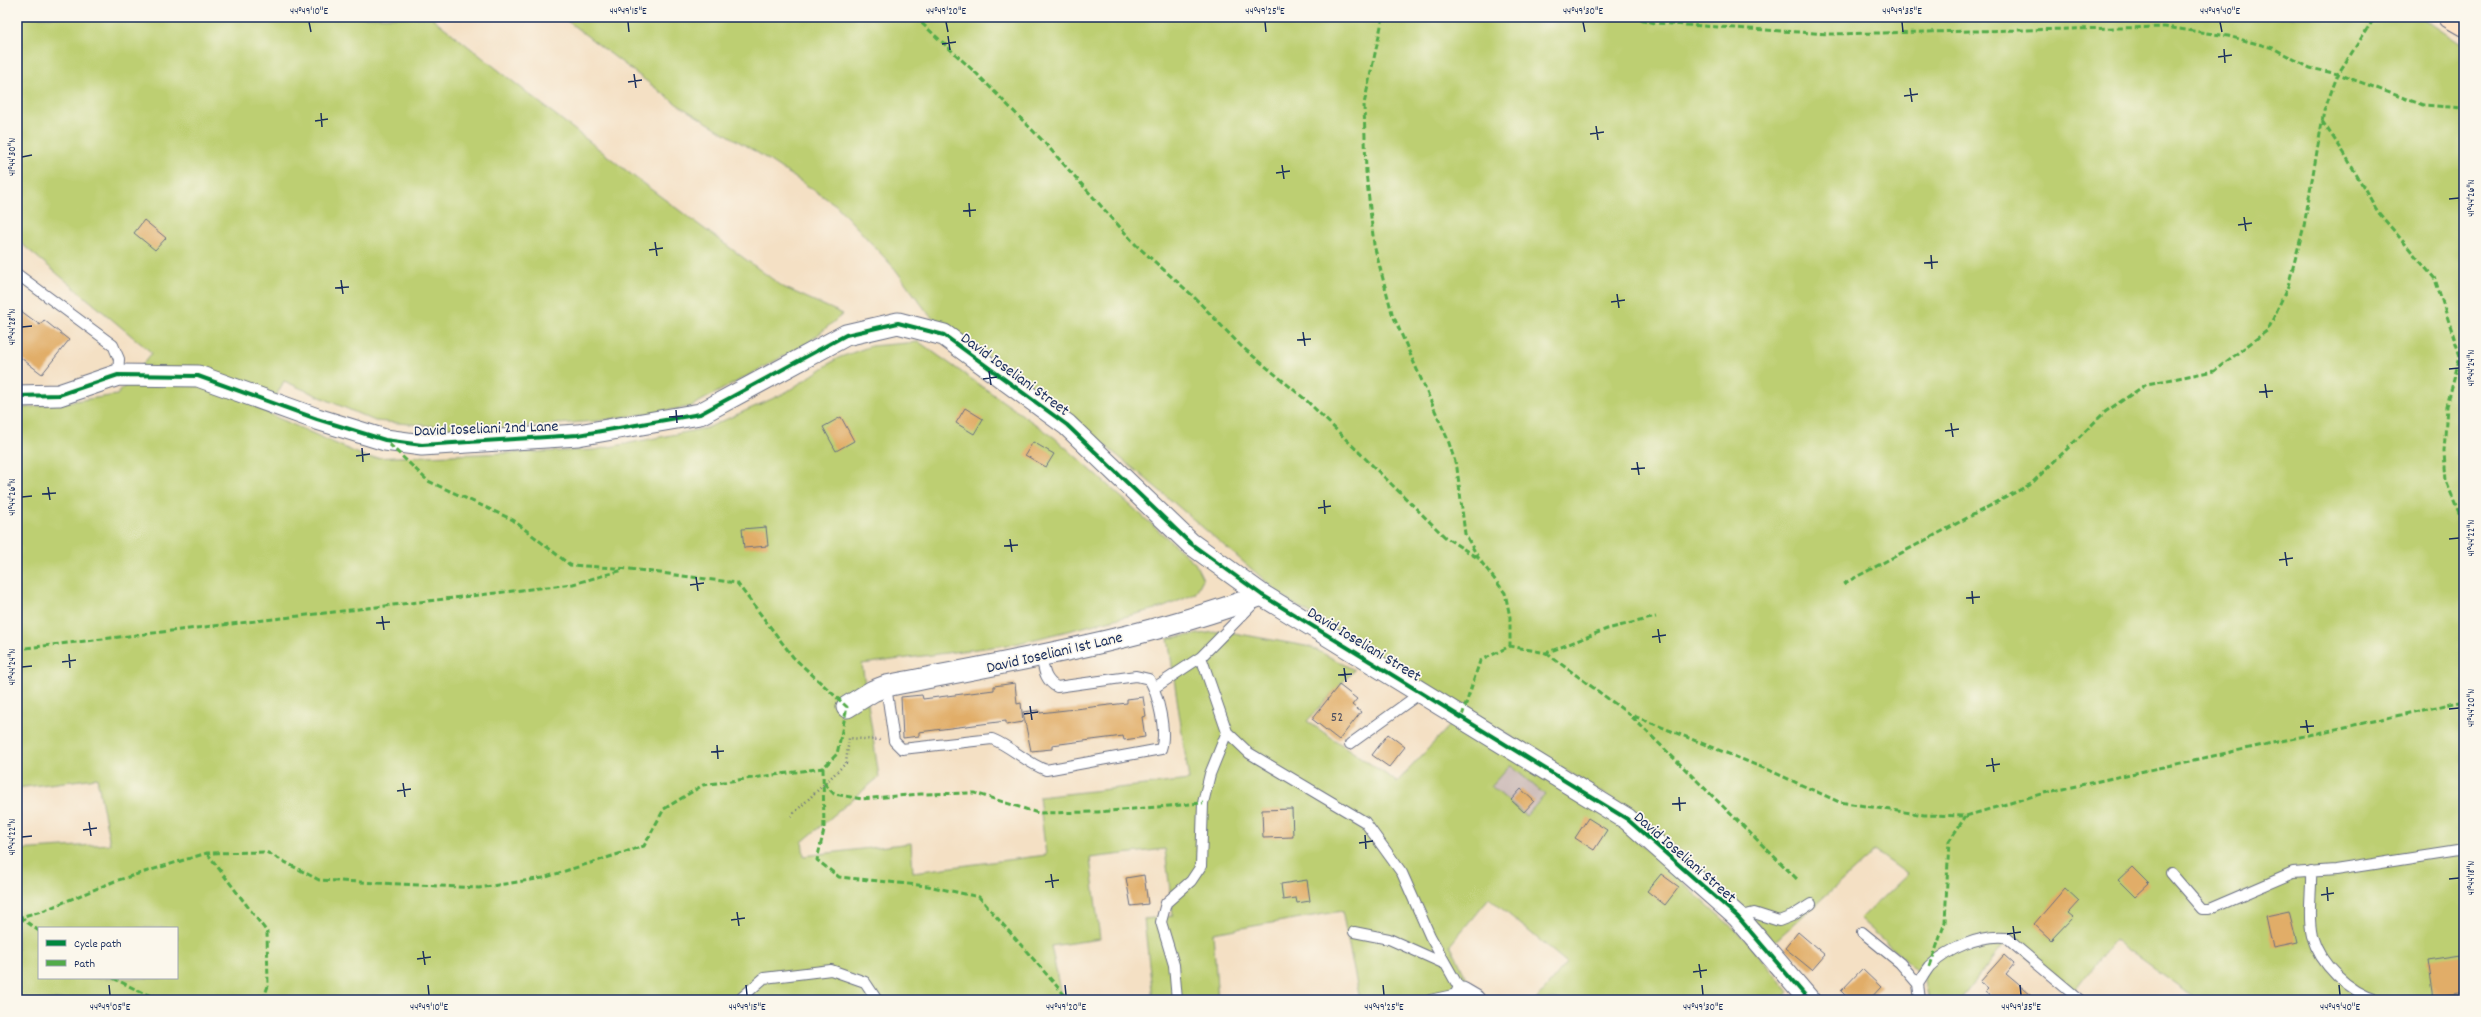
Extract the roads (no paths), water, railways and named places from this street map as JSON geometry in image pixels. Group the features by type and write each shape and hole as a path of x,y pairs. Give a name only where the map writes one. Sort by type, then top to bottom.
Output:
{"main road":[{"path":"2450,17 2464,25"}],"street":[{"name":"David Ioseliani 2nd Lane","path":"17,396 59,395 118,375 198,376 317,420 385,440 422,444 578,435 700,414 846,335 898,323"},
{"name":"David Ioseliani Street","path":"898,323 944,335 1067,425 1190,543 1262,594 1627,819 1738,917 1809,1000"},
{"name":"David Ioseliani 1st Lane","path":"847,707 873,691 886,686 1041,655 1178,622 1262,594"}],"lane":[{"path":"17,274 113,345 119,359 118,375"},
{"path":"1154,688 1201,658 1262,594"},
{"path":"886,686 894,741 902,749 992,739 1003,744 1034,766 1046,770 1161,749 1164,739 1154,688 1149,679 1136,676 1057,687 1049,682 1046,677 1041,655"},
{"path":"1201,658 1227,732 1249,753 1365,822 1402,873 1445,964 1468,996 1430,1000"},
{"path":"1350,744 1422,692"},
{"path":"1177,1000 1174,965 1161,922 1166,903 1191,881 1201,866 1204,803 1210,774 1227,732"},
{"path":"2171,873 2202,909 2209,909 2293,873 2335,870 2464,850"},
{"path":"2311,871 2312,936 2326,961 2347,987 2363,996 2377,1000"},
{"path":"1738,917 1754,913 1779,921 1792,916 1810,904"},
{"path":"1354,932 1389,939 1445,964"},
{"path":"1862,932 1900,963 1918,984 1920,1000"},
{"path":"1918,984 1930,966 1944,956 1977,939 1990,936 2005,937 2080,1000"},
{"path":"739,1000 764,978 831,970 864,982 877,1000"}]}
